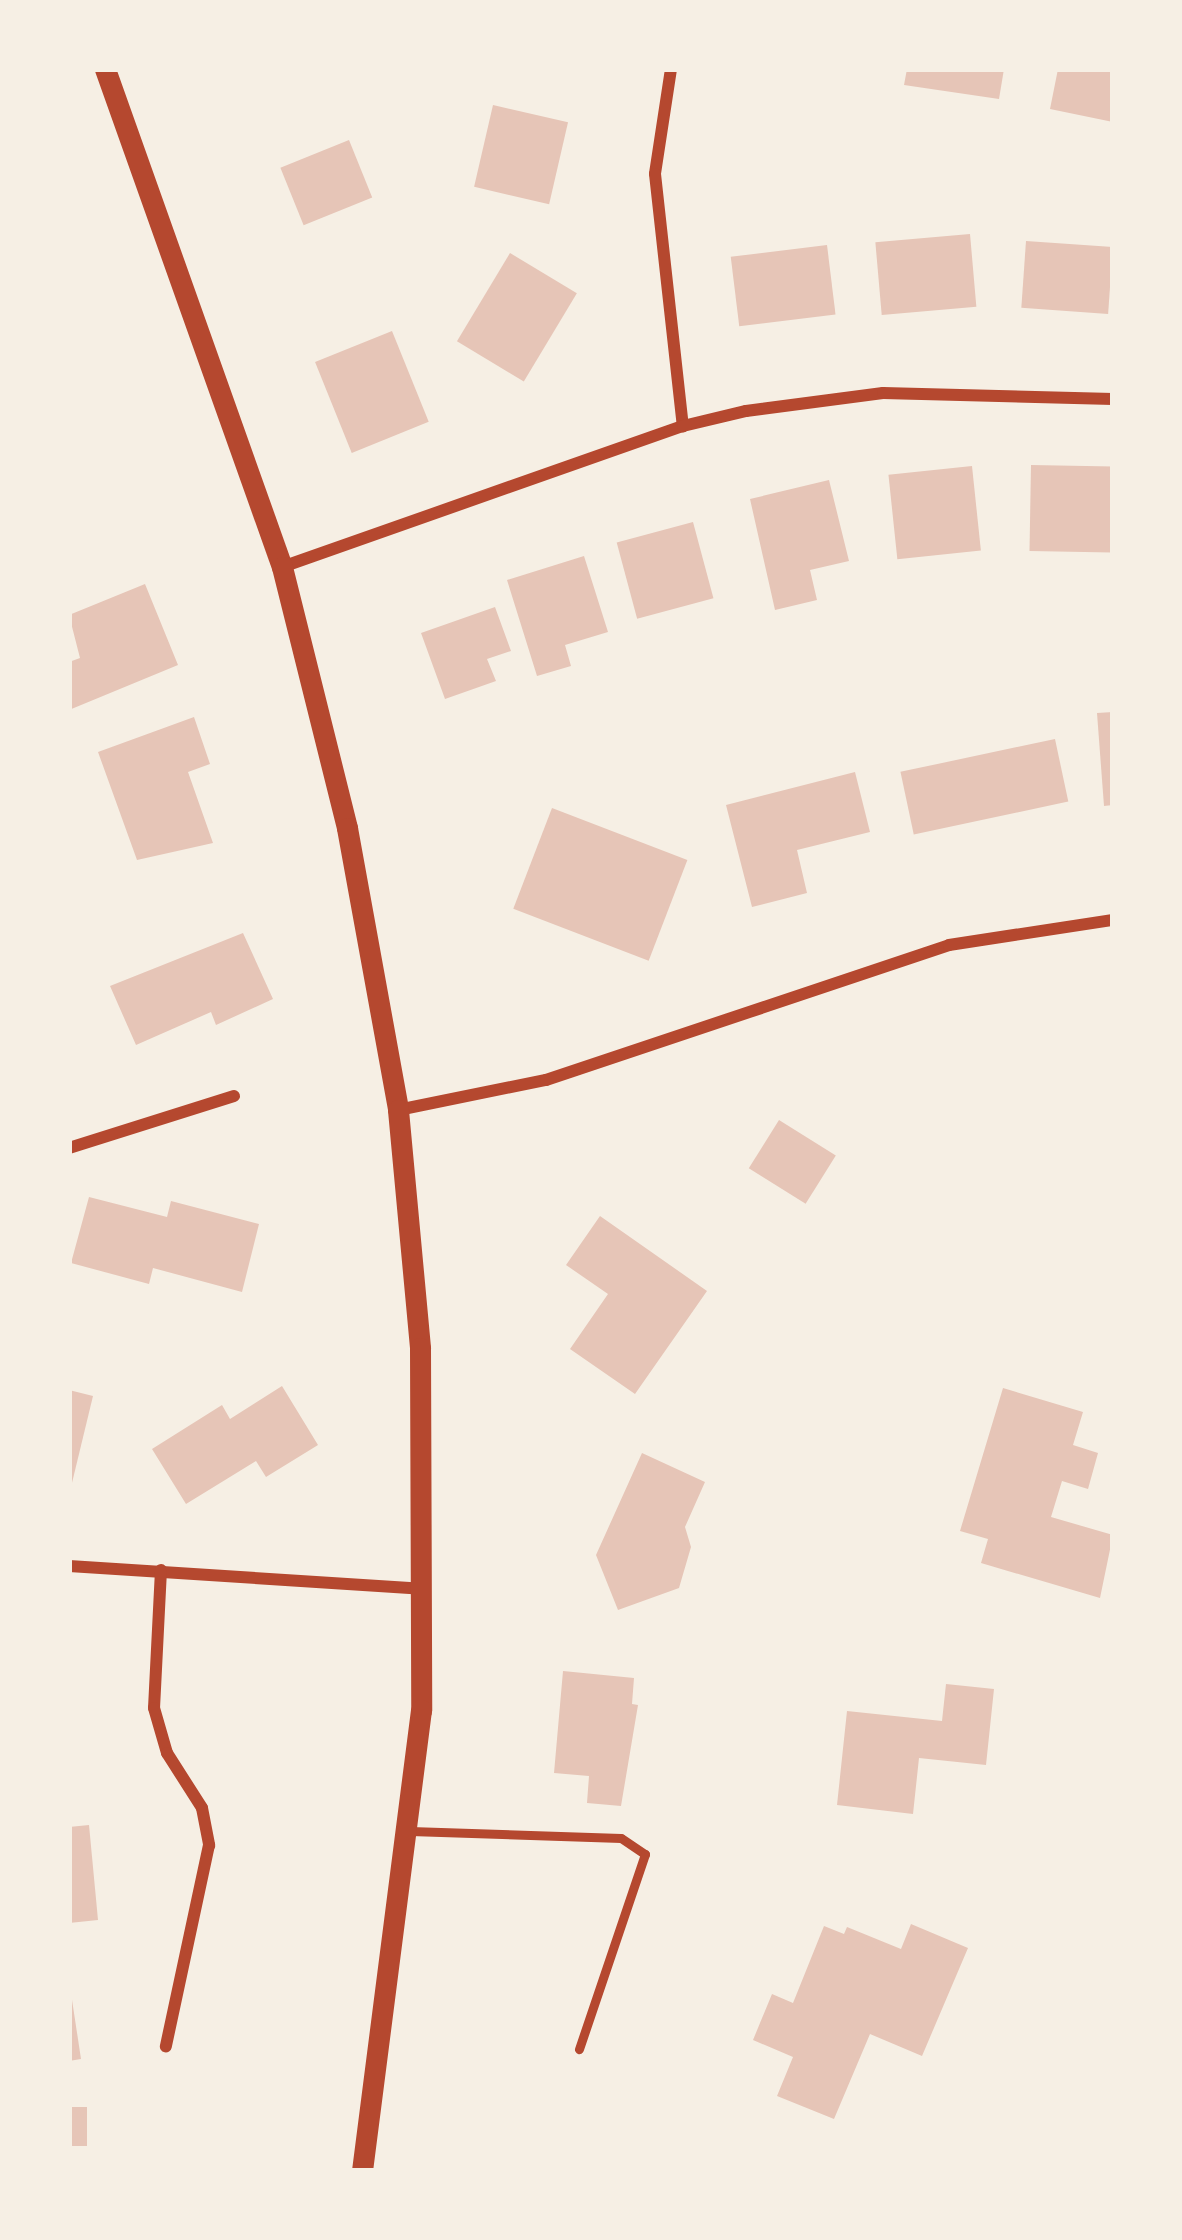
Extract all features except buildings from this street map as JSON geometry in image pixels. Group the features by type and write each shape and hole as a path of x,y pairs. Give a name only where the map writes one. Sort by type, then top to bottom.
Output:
{"street":[{"path":"105,69 282,568 347,828 398,1110 420,1348 421,1588 410,1832 362,2171"},
{"path":"671,69 655,174 683,425"},
{"path":"282,568 683,425 883,393 1113,399"},
{"path":"398,1110 586,1068 949,945 1113,920"},
{"path":"69,1148 234,1096"},
{"path":"69,1566 421,1588"},
{"path":"160,1570 154,1708 167,1753 202,1808 209,1844 166,2046"}],"lane":[{"path":"410,1832 621,1838 645,1854 579,2049"}]}
